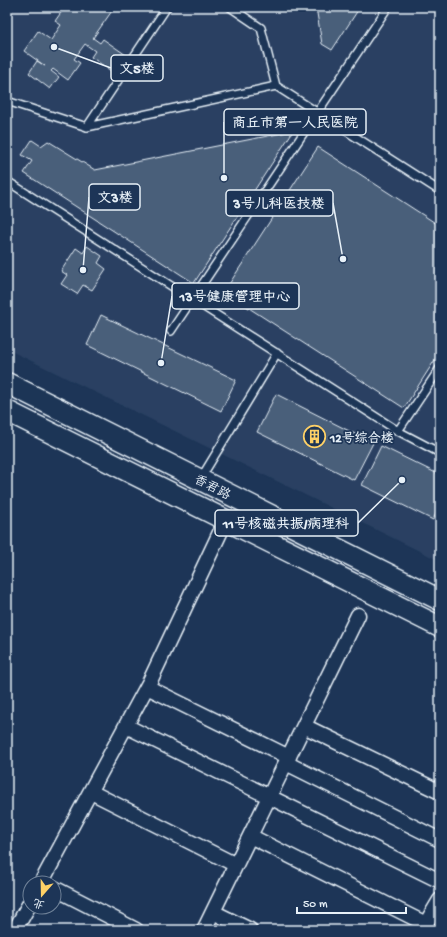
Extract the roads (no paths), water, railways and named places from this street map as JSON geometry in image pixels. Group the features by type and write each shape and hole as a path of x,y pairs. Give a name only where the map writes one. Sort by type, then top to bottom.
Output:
{"main road":[{"name":"香君路","path":"7,384 440,600"},
{"path":"7,411 440,627"}],"street":[{"path":"50,875 91,792 147,688 226,520"},
{"path":"204,930 358,615"},
{"path":"147,688 440,840"},
{"path":"126,726 268,798 440,881"},
{"path":"304,726 440,792"},
{"path":"91,792 236,865"},
{"path":"250,836 430,923 440,900"},
{"path":"62,893 136,930"},
{"path":"212,912 250,930"},
{"path":"15,930 23,915"}],"lane":[{"path":"87,127 167,7"},
{"path":"230,7 261,28 276,86 440,191"},
{"path":"171,331 388,7"},
{"path":"7,101 87,127 276,86"},
{"path":"7,182 398,431 440,453"},
{"path":"199,480 277,353"},
{"path":"398,431 440,368"}],"place":[{"name":"文5楼","path":"54,47"},
{"name":"商丘市第一人民医院","path":"224,178"},
{"name":"3号儿科医技楼","path":"343,259"},
{"name":"文3楼","path":"83,270"},
{"name":"13号健康管理中心","path":"161,363"},
{"name":"12号综合楼","path":"315,437"},
{"name":"11号核磁共振/病理科","path":"402,480"}]}
